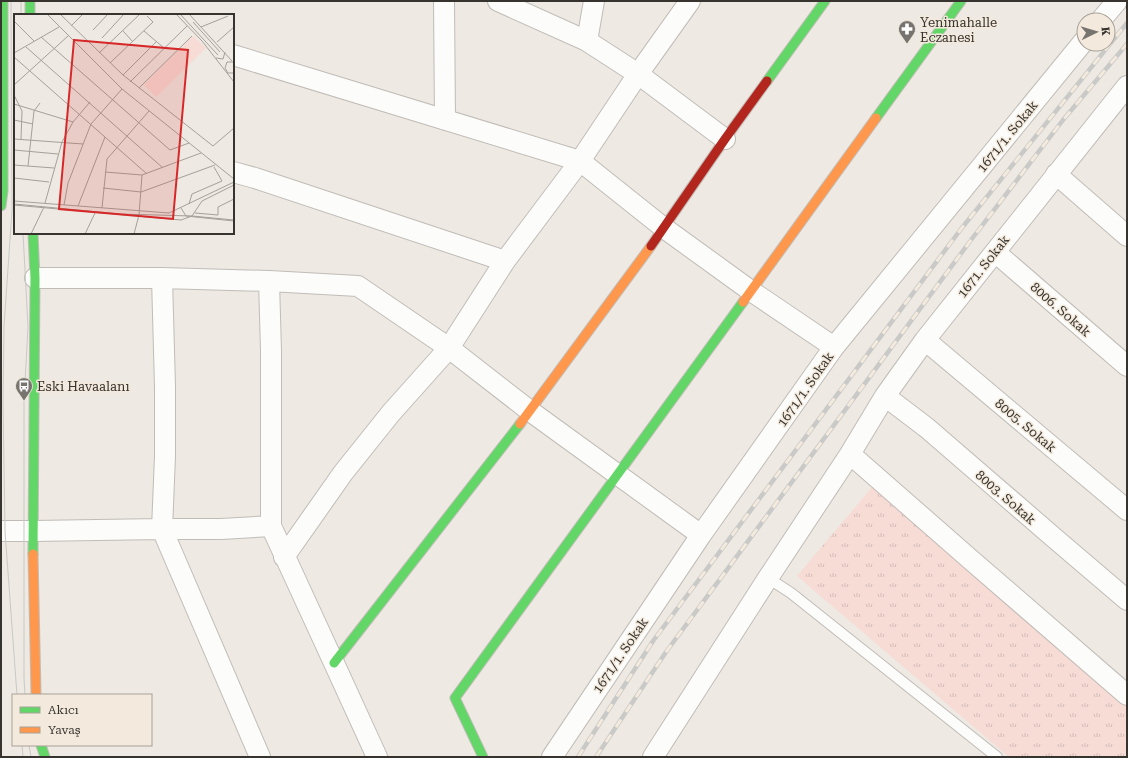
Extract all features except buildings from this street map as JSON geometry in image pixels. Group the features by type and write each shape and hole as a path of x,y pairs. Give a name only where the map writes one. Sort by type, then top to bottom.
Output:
{"street":[{"path":"1,206 3,191 3,1"},
{"path":"30,1 30,14"},
{"path":"444,1 445,120"},
{"path":"498,1 587,41 638,74 726,139"},
{"path":"587,41 594,1"},
{"path":"284,557 343,473 391,413 449,348 505,261 580,161 638,74 690,1"},
{"path":"334,663 530,411 664,228 825,1"},
{"path":"483,757 454,698 752,291 961,1"},
{"path":"1108,12 1117,1"},
{"name":"1671/1. Sokak","path":"552,757 701,535 834,348 1076,51"},
{"path":"234,55 580,161 664,228 834,348"},
{"name":"1671. Sokak","path":"653,757 850,454 885,396 925,340 1127,86"},
{"path":"234,172 505,261"},
{"path":"1056,174 1127,236"},
{"path":"34,234 33,531 36,694"},
{"name":"8006. Sokak","path":"994,252 1127,366"},
{"path":"35,278 162,278 269,281 358,286 449,348 530,411 701,535"},
{"path":"162,278 165,387 165,456 162,529 260,757"},
{"path":"269,281 271,351 271,526 377,757"},
{"name":"8005. Sokak","path":"925,340 1127,510"},
{"name":"8003. Sokak","path":"885,396 927,428 1126,598"},
{"path":"850,454 970,560 1127,695"},
{"path":"1,531 221,529 271,526"},
{"path":"41,746 45,757"}],"lane":[{"path":"768,578 791,593 997,757"}],"green space":[{"path":"873,486 1127,702 1127,757 1009,757 797,576"}],"tram line":[{"path":"11,1 12,211 4,326 3,402 5,531 17,694"},
{"path":"21,1 21,14"},
{"path":"23,234 28,327 24,401 25,694"},
{"path":"22,746 23,757"},
{"path":"29,746 31,757"}],"railway":[{"path":"578,757 653,641 961,229 1127,23"},
{"path":"596,757 666,652 971,240 1063,120 1127,44"}],"traffic: fast":[{"path":"1,206 3,191 3,1"},
{"path":"30,1 30,14"},
{"path":"767,81 825,1"},
{"path":"876,118 961,1"},
{"path":"33,234 35,278 33,554"},
{"path":"483,757 455,698 743,302"},
{"path":"334,663 520,424"},
{"path":"41,746 45,757"}],"traffic: slow":[{"path":"743,302 876,118"},
{"path":"520,424 651,246"},
{"path":"33,554 36,694"}],"traffic: jam":[{"path":"651,246 767,81"}],"place":[{"name":"Yenimahalle Eczanesi","path":"907,44"},
{"name":"Eski Havaalanı","path":"24,401"}]}
